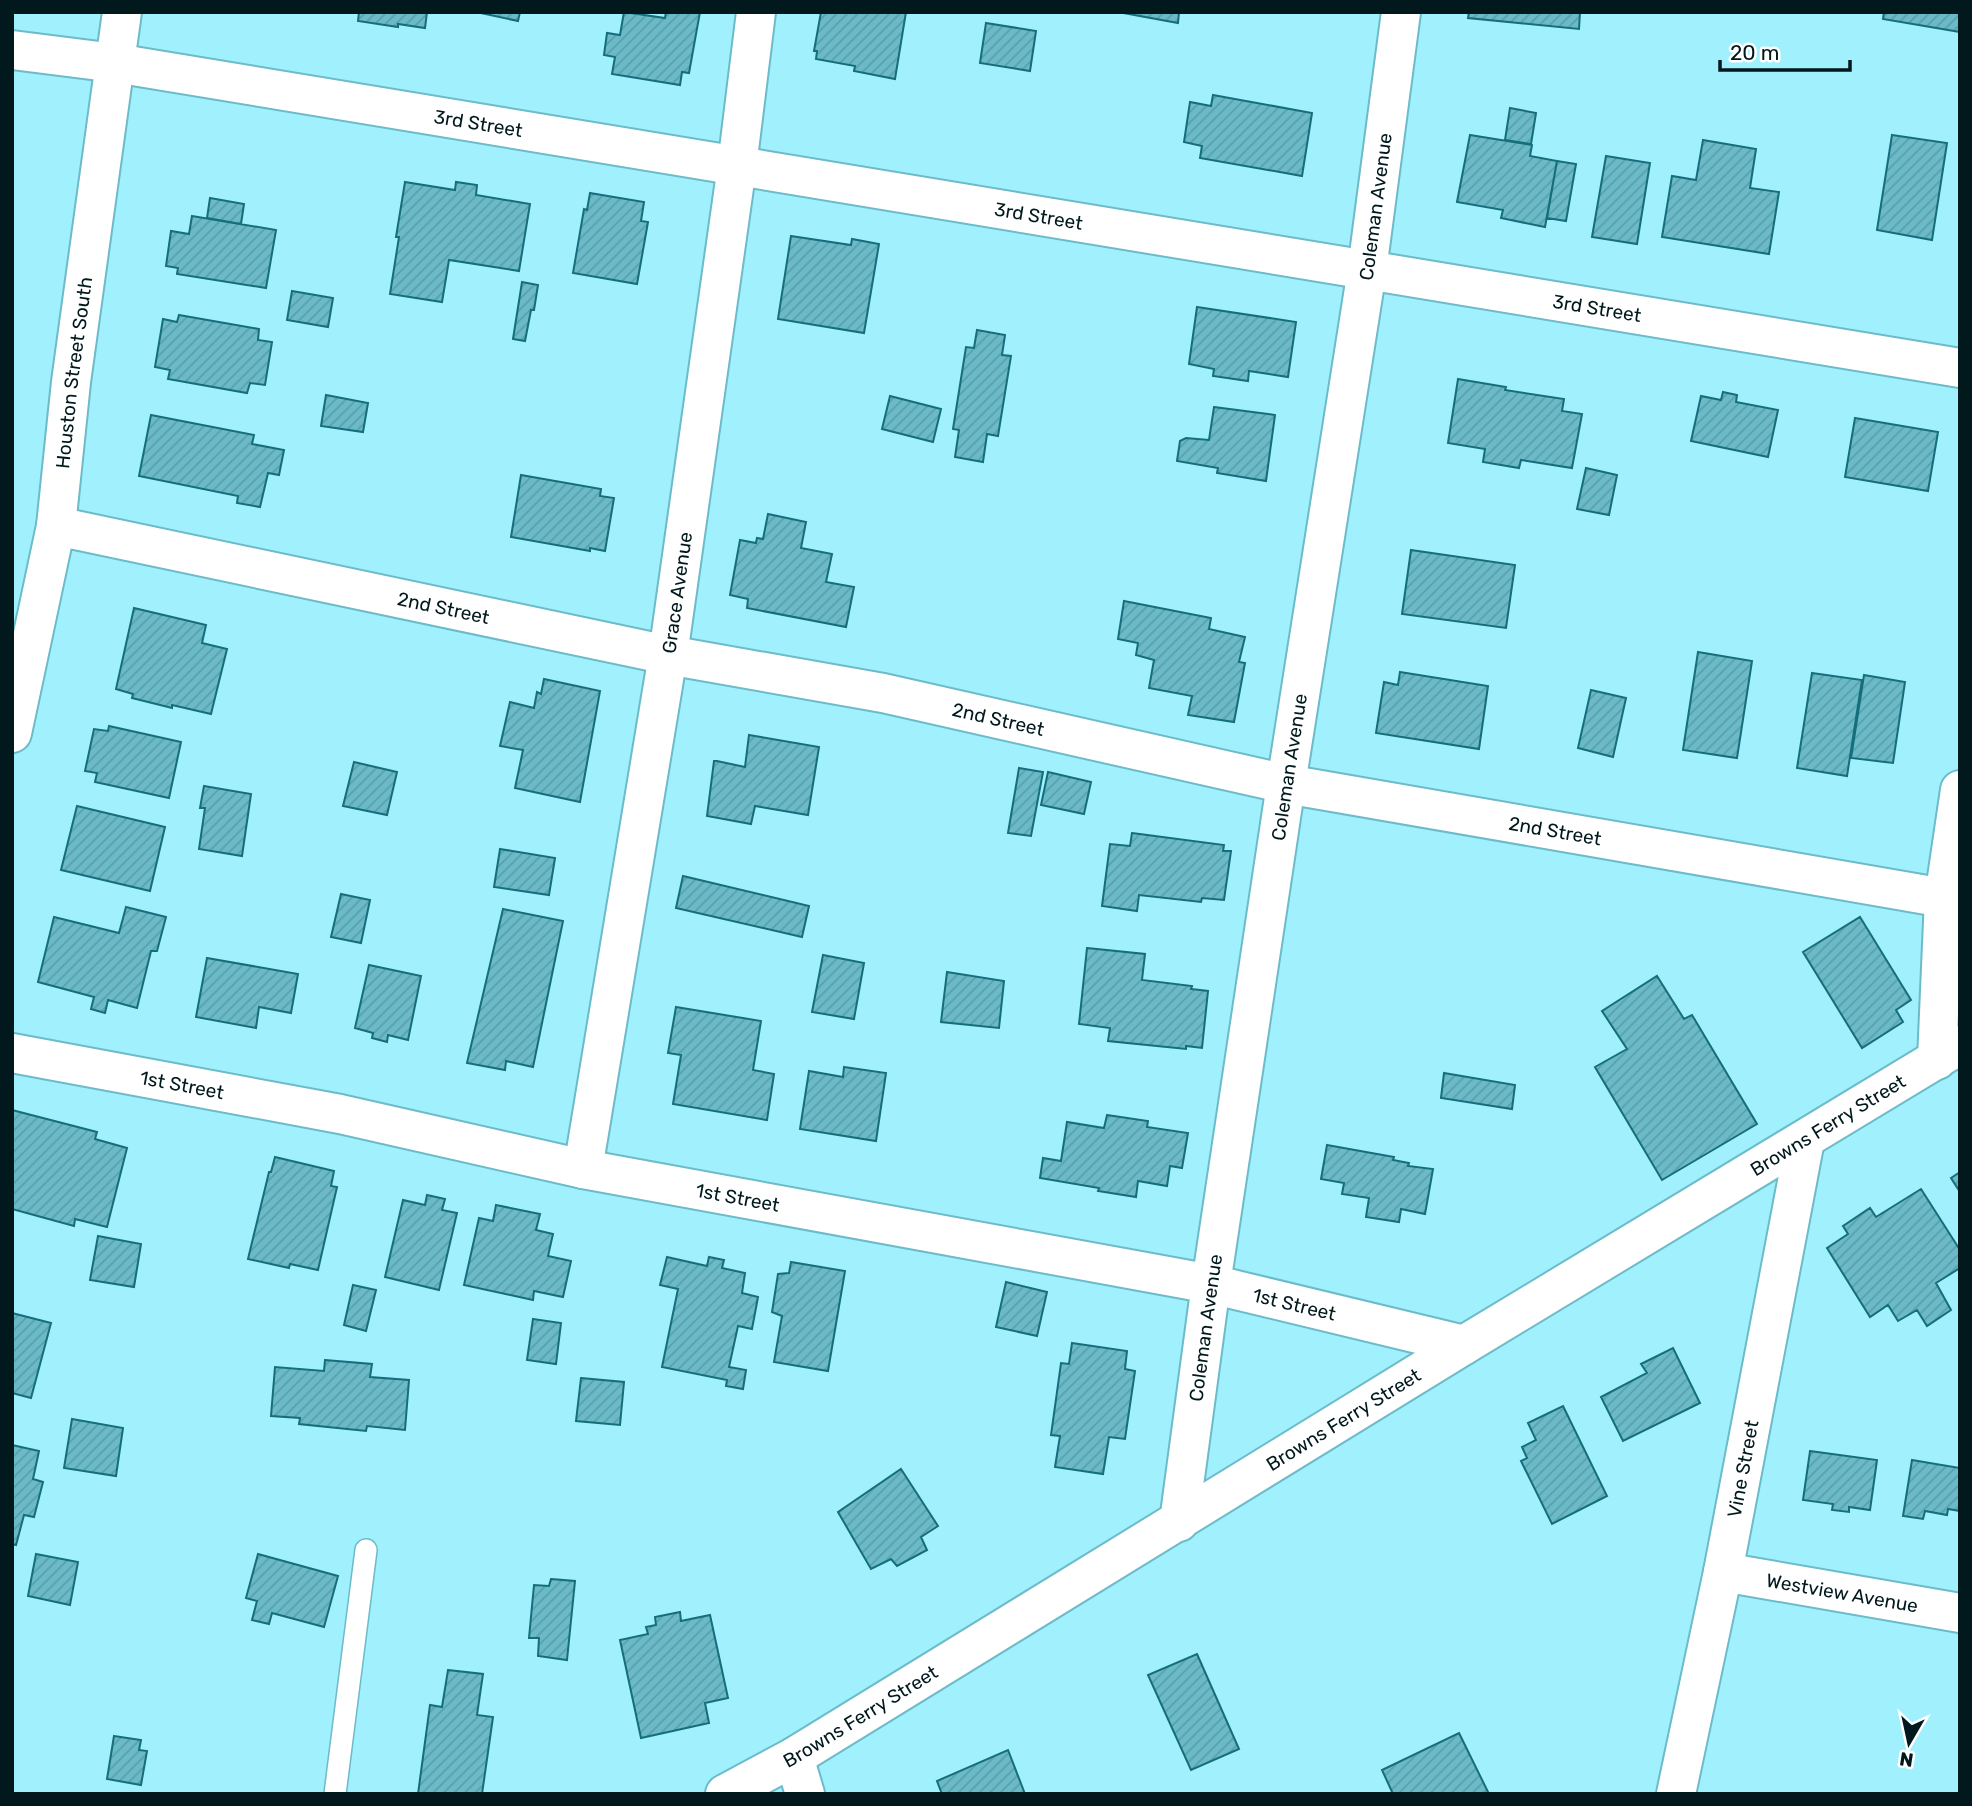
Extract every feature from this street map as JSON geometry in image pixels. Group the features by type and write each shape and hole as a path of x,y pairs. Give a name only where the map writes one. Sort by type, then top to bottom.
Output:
{"street":[{"name":"Houston Street South","path":"12,733 56,526 71,382 122,12"},
{"name":"Grace Avenue","path":"583,1169 668,655 756,12"},
{"name":"Coleman Avenue","path":"1179,1522 1211,1284 1286,784 1367,270 1401,12"},
{"name":"3rd Street","path":"12,50 115,63 1960,368"},
{"name":"2nd Street","path":"56,526 668,655 883,693 1286,784 1944,898"},
{"path":"1948,1053 1944,898 1960,790"},
{"name":"1st Street","path":"12,1053 340,1114 583,1169 1211,1284 1464,1345"},
{"name":"Browns Ferry Street","path":"725,1794 794,1757 1464,1345 1948,1053"},
{"name":"Vine Street","path":"1676,1794 1723,1572 1805,1140"},
{"name":"Westview Avenue","path":"1723,1572 1960,1613"},
{"path":"794,1757 805,1794"}],"lane":[{"path":"335,1794 366,1550"}],"building":[{"path":"359,12 427,12 425,28 358,21"},
{"path":"476,12 520,12 518,21"},
{"path":"624,12 665,18 666,12 700,12 689,73 682,72 680,85 612,74 615,57 604,55 607,33 620,35"},
{"path":"821,12 906,12 895,79 854,71 855,66 816,59 817,51 814,51"},
{"path":"1118,12 1179,12 1178,23"},
{"path":"1469,12 1580,12 1579,29 1468,18"},
{"path":"1884,12 1960,12 1960,32 1883,19"},
{"path":"986,23 1036,31 1030,71 980,63"},
{"path":"1213,95 1312,113 1302,176 1200,158 1202,146 1184,142 1190,102 1211,106"},
{"path":"1510,108 1536,113 1531,144 1505,140"},
{"path":"1470,135 1532,145 1530,156 1557,161 1545,227 1501,218 1503,210 1457,202"},
{"path":"1892,135 1947,143 1932,240 1877,230"},
{"path":"1703,140 1756,149 1750,188 1779,192 1769,254 1662,237 1672,176 1696,180"},
{"path":"1606,156 1650,163 1637,244 1592,237"},
{"path":"1557,161 1576,164 1566,221 1547,218"},
{"path":"405,182 455,190 456,182 477,185 476,195 530,204 519,271 449,260 442,302 390,294"},
{"path":"590,193 644,202 641,221 648,222 637,284 573,273 584,209 587,210"},
{"path":"210,198 244,204 241,224 207,218"},
{"path":"192,216 276,230 266,288 177,274 178,268 166,266 171,231 189,234"},
{"path":"791,236 851,245 852,239 879,244 864,333 778,319"},
{"path":"522,282 538,285 525,341 513,339"},
{"path":"292,291 333,298 328,327 287,320"},
{"path":"1197,307 1296,322 1288,377 1249,371 1248,381 1213,376 1214,369 1189,364"},
{"path":"179,315 259,329 258,340 272,342 265,385 250,383 247,393 168,379 170,370 155,367 163,319 177,322"},
{"path":"977,330 1005,335 1002,355 1011,356 998,436 987,434 983,462 955,457 959,430 953,429 966,347 974,348"},
{"path":"1458,379 1564,399 1562,411 1582,414 1572,468 1521,460 1519,468 1483,462 1485,449 1448,443"},
{"path":"1723,392 1737,395 1736,402 1778,410 1768,457 1691,441 1701,396 1721,400"},
{"path":"326,395 368,403 363,432 321,426"},
{"path":"890,396 941,409 933,442 882,429"},
{"path":"1214,407 1275,415 1266,481 1217,473 1218,468 1177,461 1180,441 1186,438 1209,440"},
{"path":"151,415 254,435 252,444 284,450 279,475 268,473 260,507 237,503 238,496 139,476"},
{"path":"1855,418 1938,432 1928,491 1845,477"},
{"path":"1586,468 1617,475 1609,515 1577,509"},
{"path":"521,475 601,489 600,496 614,498 605,551 590,548 590,551 511,537"},
{"path":"768,514 806,522 801,548 832,554 826,582 854,587 846,627 747,608 748,599 730,595 740,540 756,543 757,538 763,539"},
{"path":"1411,550 1515,565 1506,628 1402,614"},
{"path":"1124,601 1211,618 1209,629 1245,637 1239,662 1245,663 1234,722 1188,715 1192,696 1149,688 1154,660 1136,655 1138,643 1118,639"},
{"path":"134,608 206,625 202,643 227,649 211,714 132,698 133,694 116,689"},
{"path":"1698,652 1752,661 1737,758 1683,750"},
{"path":"1400,672 1488,686 1479,749 1376,733 1384,682 1398,685"},
{"path":"1812,673 1862,680 1847,776 1797,768"},
{"path":"1864,675 1905,682 1893,763 1851,758"},
{"path":"544,679 600,691 580,802 515,788 523,750 500,746 510,702 534,708 537,692 541,694"},
{"path":"1591,690 1626,698 1613,757 1578,748"},
{"path":"109,726 181,742 169,798 95,782 97,773 85,771 94,729 108,731"},
{"path":"749,735 819,747 808,815 755,806 751,824 707,816 714,761 745,767"},
{"path":"354,762 397,772 387,815 343,806"},
{"path":"1019,768 1043,772 1031,836 1008,833"},
{"path":"1048,772 1091,782 1084,814 1041,805"},
{"path":"204,786 251,794 242,856 199,849 205,808 200,808"},
{"path":"77,806 165,827 150,891 61,870"},
{"path":"1132,833 1224,845 1223,851 1231,851 1224,900 1202,898 1201,902 1139,895 1137,911 1102,906 1110,844 1130,846"},
{"path":"500,849 555,858 549,895 494,887"},
{"path":"683,876 809,906 802,937 676,908"},
{"path":"341,894 370,900 361,943 331,937"},
{"path":"126,907 166,917 157,951 151,951 137,1008 108,1000 105,1013 91,1009 94,997 38,982 54,917 119,933"},
{"path":"503,909 563,921 533,1067 506,1061 505,1070 467,1063"},
{"path":"1860,917 1911,1000 1896,1010 1903,1022 1862,1048 1803,952"},
{"path":"1087,948 1145,954 1142,980 1192,986 1191,989 1208,991 1202,1048 1186,1046 1186,1049 1108,1041 1110,1028 1079,1024"},
{"path":"823,955 864,963 854,1019 812,1012"},
{"path":"207,958 298,974 291,1013 259,1007 256,1028 196,1017"},
{"path":"369,965 421,976 408,1040 388,1035 387,1042 372,1038 373,1033 355,1028"},
{"path":"947,972 1004,981 999,1028 941,1022"},
{"path":"1657,976 1684,1019 1692,1015 1757,1124 1662,1180 1595,1067 1627,1049 1602,1011"},
{"path":"676,1007 761,1021 753,1070 774,1074 767,1120 673,1104 681,1055 668,1053"},
{"path":"844,1067 886,1073 876,1141 800,1129 809,1071 843,1077"},
{"path":"1444,1073 1515,1085 1512,1109 1441,1098"},
{"path":"12,1110 97,1132 95,1139 127,1148 107,1227 75,1219 74,1226 12,1209"},
{"path":"1107,1115 1148,1121 1147,1127 1188,1133 1182,1168 1170,1166 1167,1186 1138,1181 1136,1197 1040,1178 1043,1158 1061,1161 1067,1122 1104,1128"},
{"path":"1327,1145 1394,1157 1393,1160 1409,1163 1408,1166 1433,1169 1425,1214 1401,1209 1399,1222 1366,1217 1369,1198 1342,1194 1344,1183 1321,1179"},
{"path":"275,1157 334,1171 331,1186 337,1187 318,1270 290,1264 289,1268 248,1259"},
{"path":"1960,1172 1960,1192 1951,1178"},
{"path":"1921,1189 1960,1250 1960,1268 1936,1283 1951,1310 1927,1326 1917,1310 1898,1321 1888,1305 1870,1317 1827,1248 1848,1234 1843,1226 1870,1208 1876,1217"},
{"path":"427,1195 445,1199 442,1210 457,1213 439,1290 385,1277 403,1200 425,1205"},
{"path":"496,1205 540,1214 536,1230 553,1234 548,1256 571,1261 563,1297 534,1291 533,1300 464,1285 479,1218 493,1221"},
{"path":"98,1236 141,1244 134,1287 90,1280"},
{"path":"667,1257 707,1266 709,1257 724,1260 722,1268 745,1273 742,1293 758,1297 752,1329 738,1326 729,1367 746,1370 743,1389 726,1386 727,1380 662,1367 678,1289 660,1285"},
{"path":"791,1262 845,1271 828,1371 774,1362 782,1316 772,1312 778,1274 789,1273"},
{"path":"1006,1282 1047,1292 1037,1336 996,1327"},
{"path":"353,1285 376,1290 366,1331 344,1325"},
{"path":"12,1313 51,1323 31,1398 12,1393"},
{"path":"533,1319 561,1323 556,1364 527,1360"},
{"path":"1072,1343 1127,1351 1125,1369 1135,1371 1125,1439 1109,1437 1103,1474 1055,1467 1060,1436 1051,1435 1061,1363 1069,1364"},
{"path":"1673,1348 1700,1403 1623,1441 1601,1397 1647,1373 1641,1364"},
{"path":"325,1360 372,1364 370,1377 409,1380 405,1430 367,1426 366,1431 299,1424 300,1418 271,1416 275,1367 324,1371"},
{"path":"581,1378 624,1382 620,1425 576,1421"},
{"path":"1563,1406 1607,1496 1552,1524 1521,1461 1527,1458 1522,1447 1536,1440 1528,1423"},
{"path":"72,1419 123,1428 116,1476 64,1468"},
{"path":"12,1445 39,1451 33,1479 43,1482 34,1517 24,1515 16,1545 12,1544"},
{"path":"1810,1451 1877,1460 1870,1510 1849,1507 1849,1512 1832,1510 1833,1504 1803,1500"},
{"path":"1912,1460 1960,1468 1960,1511 1948,1509 1947,1515 1925,1511 1923,1519 1903,1516"},
{"path":"901,1469 938,1526 921,1537 927,1550 897,1566 891,1559 871,1569 838,1512"},
{"path":"36,1554 78,1562 70,1605 28,1596"},
{"path":"258,1554 338,1576 324,1627 272,1613 269,1624 252,1620 257,1601 246,1598"},
{"path":"551,1579 575,1581 567,1660 538,1656 539,1638 529,1638 534,1585 549,1586"},
{"path":"680,1612 681,1621 710,1615 728,1698 705,1703 709,1723 641,1738 620,1640 648,1634 646,1627 656,1625 655,1617"},
{"path":"1197,1654 1239,1749 1191,1770 1148,1675"},
{"path":"448,1670 483,1674 477,1715 493,1717 482,1794 418,1794 430,1705 442,1707"},
{"path":"1459,1733 1489,1794 1393,1794 1382,1770"},
{"path":"114,1736 141,1740 139,1750 147,1751 141,1785 107,1779"},
{"path":"1008,1750 1025,1794 942,1794 937,1781"}]}
